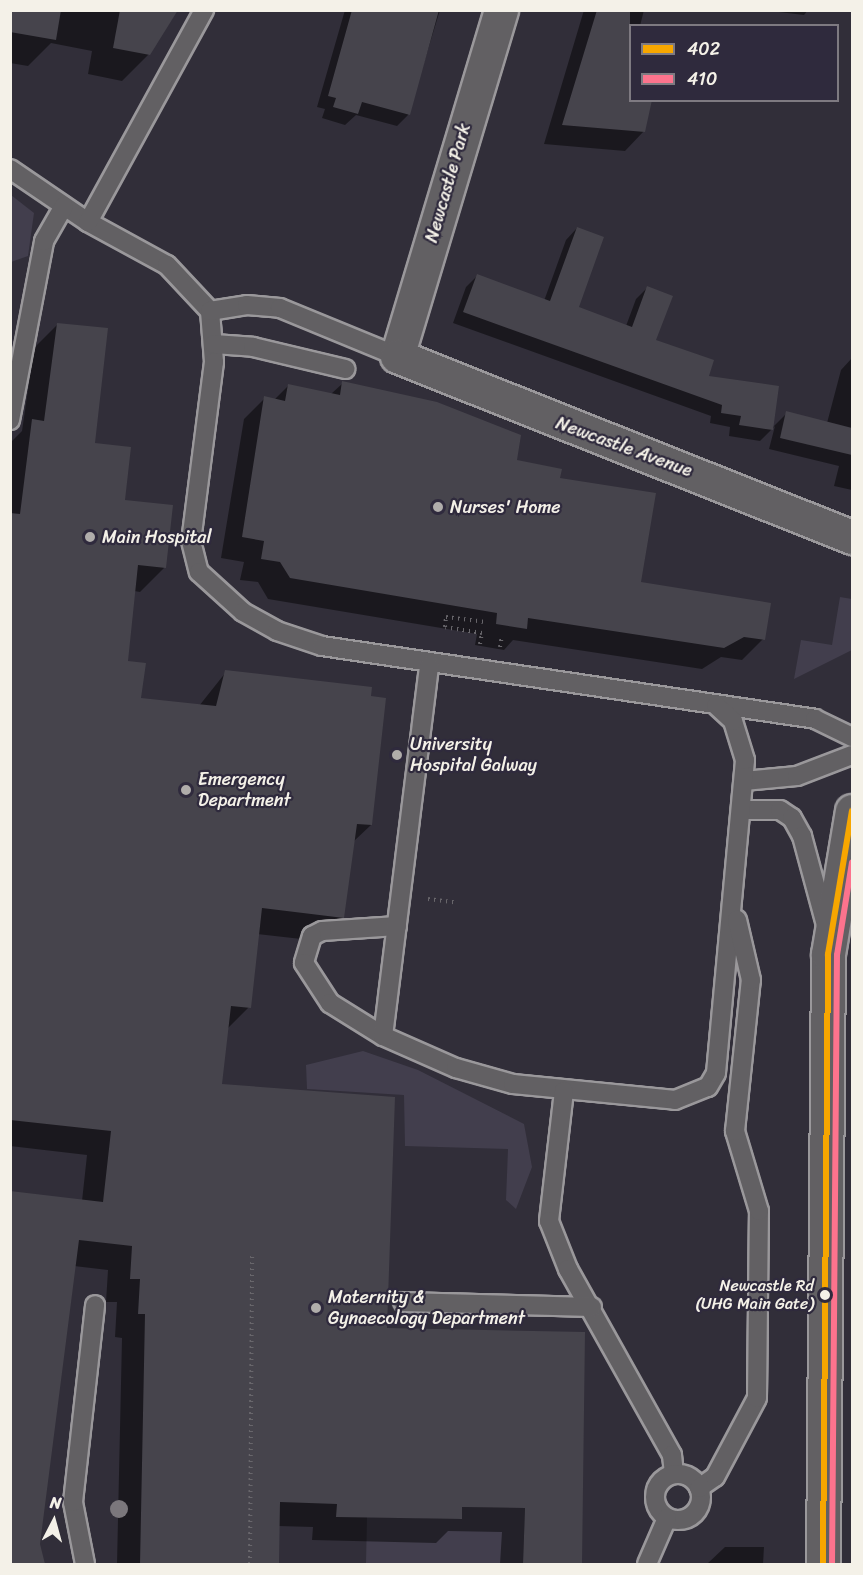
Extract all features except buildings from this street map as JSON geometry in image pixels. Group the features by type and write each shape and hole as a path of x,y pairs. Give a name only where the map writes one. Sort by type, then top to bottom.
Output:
{"street":[{"name":"Newcastle Park","path":"397,356 501,10"},
{"name":"Newcastle Avenue","path":"397,356 852,537"},
{"path":"823,1564 829,938 852,811"}],"lane":[{"path":"88,222 204,10"},
{"path":"10,169 88,222 166,265 210,311 214,344 190,541 199,572 243,612 277,632 322,646 429,666 815,719 852,737"},
{"path":"10,420 44,241 63,206"},
{"path":"210,311 246,305 280,308 397,356"},
{"path":"214,344 253,347 345,369"},
{"path":"383,1036 429,666"},
{"path":"397,926 322,931 312,936 304,963 330,1002 383,1036 456,1068 564,1091 675,1100 708,1087 716,1073 734,907 744,781 741,739 716,705"},
{"path":"744,781 797,776 852,754"},
{"path":"742,810 780,810 801,830 829,938"},
{"path":"699,1488 689,1477 674,1474 661,1481 654,1494 657,1508 666,1518 680,1521 694,1514 699,1488 715,1477 757,1398 759,1211 735,1131 751,980 734,907"},
{"path":"564,1091 549,1221 592,1307 672,1455 674,1474"},
{"path":"404,1302 592,1307"},
{"path":"85,1564 72,1502 95,1305"},
{"path":"647,1564 666,1518"}],"path":[{"path":"479,650 482,633 445,627 446,617 486,622"},
{"path":"250,1564 252,1253"}],"shaded area":[{"path":"11,195 34,213 28,256 11,262"},
{"path":"840,597 852,599 852,650 794,679 801,640 832,645"},
{"path":"363,1051 418,1070 524,1124 532,1167 516,1209 506,1200 508,1149 405,1146 404,1095 307,1089 306,1065"},
{"path":"462,1507 525,1508 523,1564 366,1564 367,1517 462,1519"}],"transit line":[{"name":"402","path":"823,1564 828,954 852,811"},
{"name":"410","path":"832,1564 837,955 852,862"}],"place":[{"name":"Nurses' Home","path":"438,507"},
{"name":"Main Hospital","path":"90,537"},
{"name":"University Hospital Galway","path":"397,755"},
{"name":"Emergency Department","path":"186,790"},
{"name":"Newcastle Rd (UHG Main Gate)","path":"825,1295"},
{"name":"Maternity & Gynaecology Department","path":"316,1308"}]}
